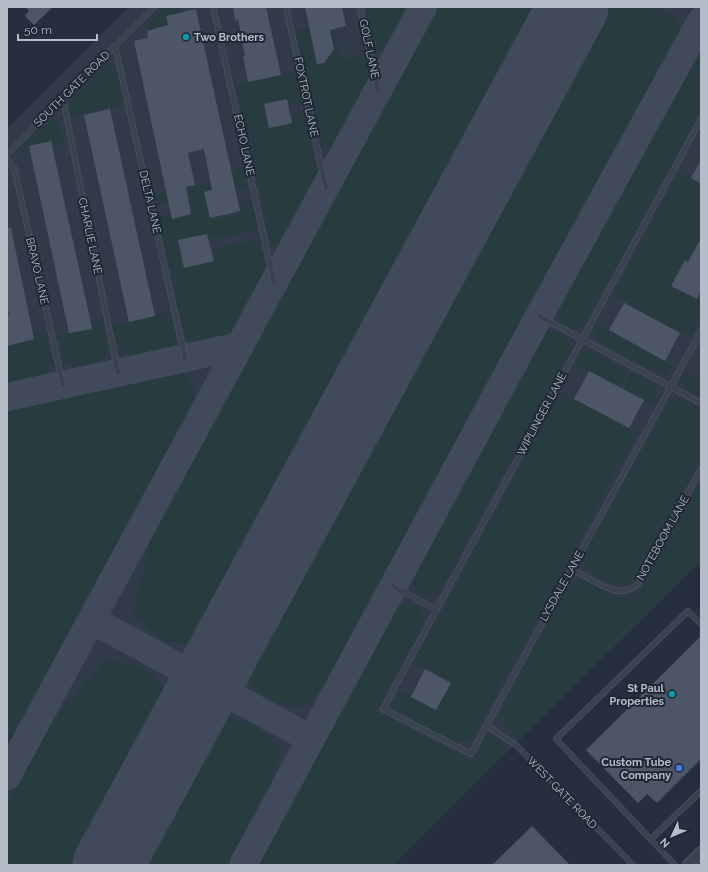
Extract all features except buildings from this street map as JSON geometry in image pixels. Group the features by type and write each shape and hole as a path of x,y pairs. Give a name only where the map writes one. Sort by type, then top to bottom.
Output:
{"street":[{"path":"688,865 701,852"}],"lane":[{"name":"SOUTH GATE ROAD","path":"7,154 154,7"},
{"name":"ECHO LANE","path":"213,7 274,284"},
{"name":"FOXTROT LANE","path":"286,7 326,188"},
{"name":"GOLF LANE","path":"360,7 378,91"},
{"name":"DELTA LANE","path":"116,46 185,358"},
{"name":"CHARLIE LANE","path":"62,99 118,373"},
{"name":"WIPLINGER LANE","path":"383,709 701,120"},
{"name":"BRAVO LANE","path":"7,160 14,168 63,385"},
{"path":"539,316 701,403"},
{"name":"LYSDALE LANE","path":"383,709 471,754 701,331"},
{"name":"NOTEBOOM LANE","path":"572,569 614,591 628,592 634,589 639,583 701,469"},
{"path":"393,586 436,610"},
{"path":"675,865 556,739 688,611 701,624"},
{"name":"WEST GATE ROAD","path":"487,726 516,745 633,865"},
{"path":"651,840 701,791"}],"shaded area":[{"path":"129,7 701,7 701,561 392,865 7,865 7,129"}],"green space":[{"path":"163,7 180,7 181,12 166,16 168,25 147,31 146,25"},
{"path":"365,7 409,7 386,50 375,53"},
{"path":"438,7 545,7 198,647 160,639 133,613 151,536"},
{"path":"600,7 646,7 669,13 676,20 680,29 679,41 338,671 303,707 267,699 241,674"},
{"path":"310,28 317,64 324,63 334,49 330,30 333,29 341,60 364,54 371,79 335,145 323,152 296,31"},
{"path":"701,45 701,110 586,323 581,327 571,328 560,319 557,309"},
{"path":"114,63 124,104 70,117 67,105 105,65"},
{"path":"295,71 302,103 292,105 288,104 287,99 264,104 269,128 292,123 291,119 296,115 304,113 318,177 281,244 272,246 236,84"},
{"path":"49,120 56,120 59,122 64,143 54,146 52,141 25,146 26,153 19,154 20,148"},
{"path":"241,168 244,170 247,186 240,191 235,185 204,192 211,220 241,213 240,204 246,199 251,201 257,229 214,239 210,238 208,233 177,240 184,268 214,261 212,251 217,248 259,239 266,271 236,327 227,335 196,345 186,339 159,217 171,214 172,220 193,216 188,194 166,198 167,203 156,205 154,193 203,184 211,185 234,180 233,171"},
{"path":"679,172 701,184 701,316 690,337 654,317 638,347 673,366 666,374 660,375 598,341 595,328 597,324 635,346 651,315 613,295"},
{"path":"171,312 176,341 167,352 134,359 119,347 113,325"},
{"path":"102,321 109,350 99,367 79,371 64,360 58,335 92,329 91,323"},
{"path":"44,328 53,363 41,379 7,386 7,346 34,340 32,331"},
{"path":"549,331 554,331 564,335 572,348 438,594 429,597 415,589 411,578 543,335"},
{"path":"583,352 594,352 628,370 620,386 616,385 601,413 637,433 475,734 464,742 452,741 399,711 395,701 396,696 399,691 436,711 451,683 414,663 560,392 597,411 612,383 576,364"},
{"path":"172,371 183,374 190,380 193,385 195,402 7,750 7,406"},
{"path":"684,371 701,382 701,398 689,391 682,383 681,380"},
{"path":"632,373 649,382 655,388 656,399 653,406 644,401 645,399 624,389"},
{"path":"676,397 701,410 701,458 636,579 633,583 626,586 615,584 588,570 585,565 584,555 669,401"},
{"path":"701,480 701,561 519,740 501,723 499,714 569,583 575,579 585,581 609,593 625,597 643,588"},
{"path":"408,602 421,611 425,620 377,711 472,761 486,736 493,736 508,750 393,865 255,865 396,606"},
{"path":"108,659 145,668 172,694 80,865 7,865 7,803 55,715"},
{"path":"218,715 253,723 280,749 272,785 264,807 233,865 136,865"}],"taxiway":[{"path":"7,776 423,7"},
{"path":"243,865 539,316 701,21"},
{"path":"7,397 240,346"},
{"path":"92,620 311,739"}],"runway":[{"path":"108,865 573,7"}],"place":[{"name":"Two Brothers","path":"186,37"},
{"name":"St Paul Properties","path":"672,694"},
{"name":"Custom Tube Company","path":"679,768"}]}
